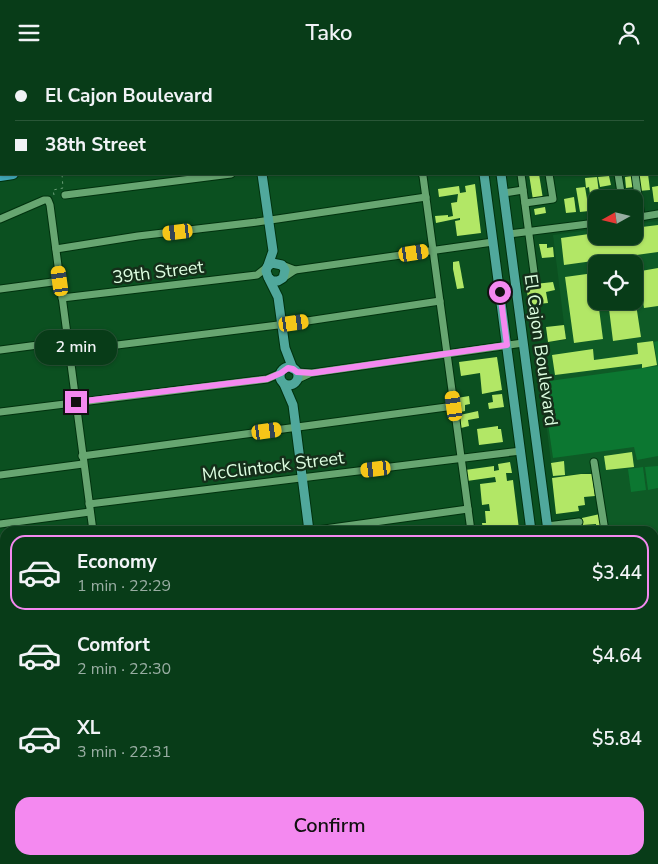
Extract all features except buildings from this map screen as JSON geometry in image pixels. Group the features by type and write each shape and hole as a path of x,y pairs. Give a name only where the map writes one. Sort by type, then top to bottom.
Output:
{"main road":[{"path":"262,175 273,251 285,270 278,297"},
{"name":"El Cajon Boulevard","path":"484,175 530,526"},
{"name":"El Cajon Boulevard","path":"501,175 548,526"},
{"path":"273,251 266,274 278,297 285,348 282,377 292,405 296,427 308,526"},
{"path":"267,267 272,263 282,265"},
{"path":"270,279 275,281 283,278"},
{"path":"285,348 296,376 292,405"},
{"path":"282,377 288,368 296,376"},
{"path":"282,377 290,385 296,376"}],"street":[{"path":"65,195 223,175"},
{"path":"423,175 470,526"},
{"path":"520,175 535,280"},
{"path":"525,203 553,199 549,175"},
{"path":"618,175 621,190"},
{"path":"635,175 636,190"},
{"path":"504,193 523,190"},
{"path":"56,249 426,197"},
{"path":"0,219 48,200 92,526"},
{"path":"643,216 658,215"},
{"path":"509,234 588,224"},
{"path":"283,278 295,270 493,242"},
{"path":"282,265 295,270"},
{"name":"39th Street","path":"256,275 267,267"},
{"name":"39th Street","path":"62,298 256,275 270,279"},
{"path":"0,289 60,281"},
{"path":"69,351 440,301"},
{"path":"0,350 68,341"},
{"path":"296,376 523,343"},
{"path":"0,412 282,377"},
{"path":"82,455 454,406"},
{"name":"McClintock Street","path":"89,504 521,451"},
{"path":"594,462 604,526"},
{"path":"0,475 83,464"},
{"path":"345,526 468,509"},
{"path":"0,524 90,512"},
{"path":"557,526 579,521"}],"path":[{"path":"48,200 54,195 54,190 63,188 62,175"}],"shaded area":[{"path":"658,221 658,526 600,526 594,472 553,477 536,344 566,340 553,235 588,230 588,245 643,245 643,223"},
{"path":"658,341 658,366 654,342"},
{"path":"658,366 658,456 637,460 634,447 553,458 542,382"},
{"path":"658,466 658,488 648,490 645,467"},
{"path":"643,467 646,490 631,492 628,469"}],"route":[{"path":"76,402 267,379 288,368 297,372 312,373 507,345 500,292"}]}
